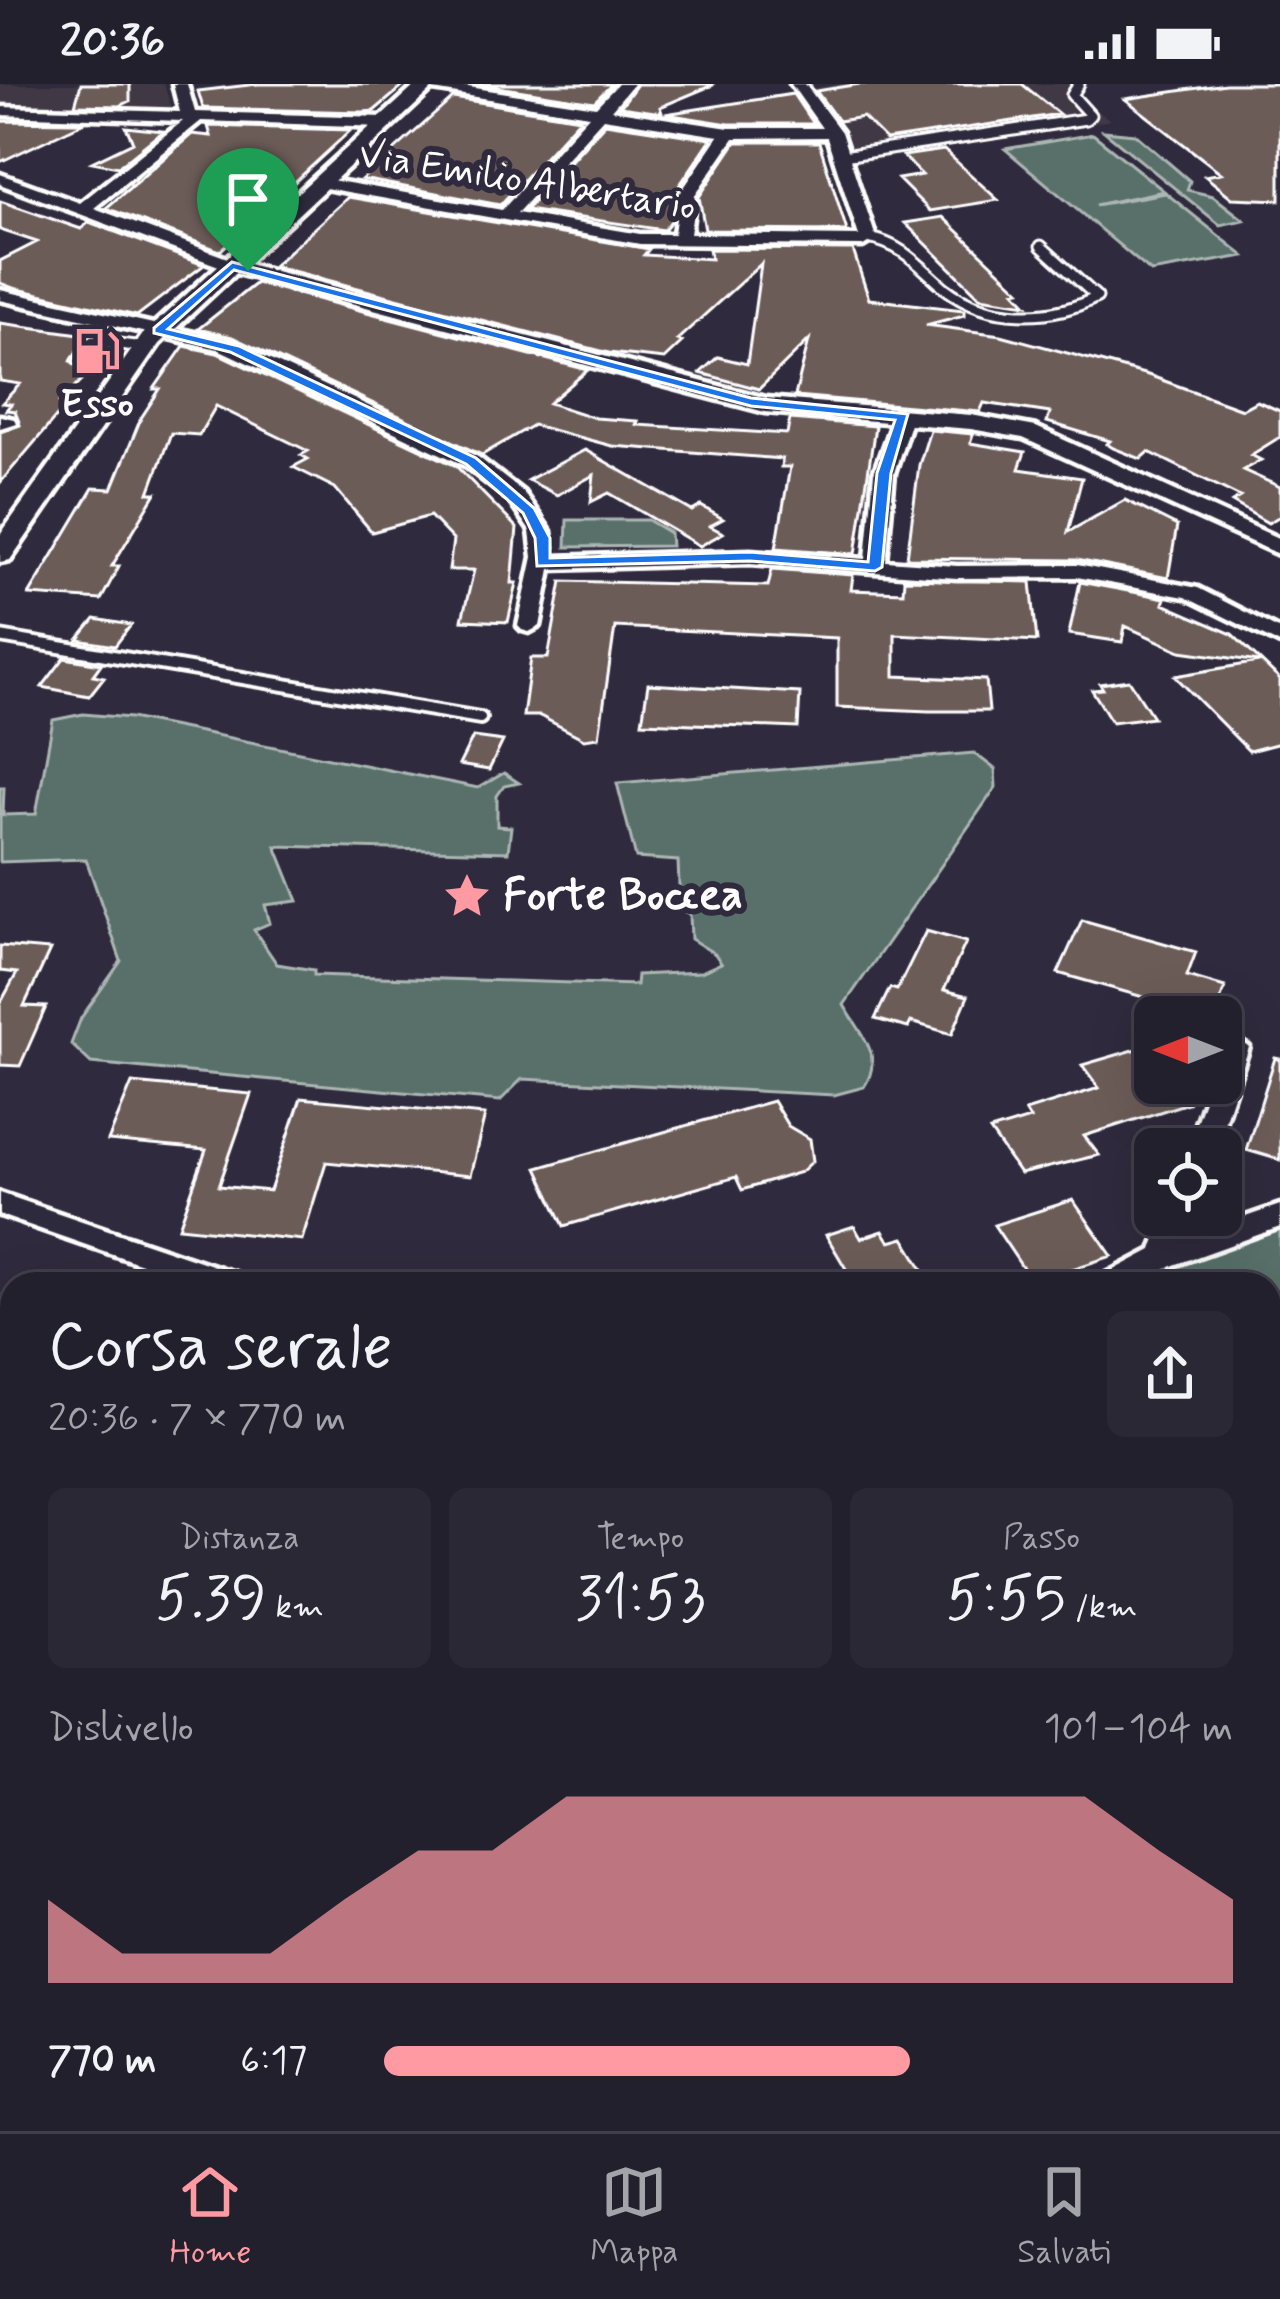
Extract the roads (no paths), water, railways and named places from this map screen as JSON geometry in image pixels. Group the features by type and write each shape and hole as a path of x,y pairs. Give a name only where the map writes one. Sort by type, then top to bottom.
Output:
{"main road":[{"path":"0,554 143,349 427,84"}],"street":[{"path":"181,84 193,117"},
{"path":"427,84 729,133 833,132"},
{"path":"506,216 626,84"},
{"path":"798,84 833,132 868,238"},
{"path":"0,111 386,122"},
{"path":"82,209 193,117"},
{"path":"681,242 687,195 729,133"},
{"path":"0,179 232,266 737,399 790,409 986,424 1042,436 1280,548"},
{"name":"Via Emilio Albertario","path":"320,183 610,236 681,242 842,243 868,238"},
{"path":"0,295 143,349 235,349 471,461 529,511 543,538 529,626"},
{"path":"875,567 884,473 903,417"},
{"path":"542,563 750,557 875,567 1077,571 1123,577 1204,598 1280,638"},
{"path":"0,1204 198,1272"},
{"path":"1136,1272 1164,1257 1280,1216"},
{"path":"1164,1257 1171,1236"}],"lane":[{"path":"843,156 1083,120 1090,115 1071,93 1078,84"},
{"path":"868,238 895,241 951,293 981,306 1046,312 1084,306 1097,297 1041,245"},
{"path":"93,341 143,349 80,361 93,341"},
{"path":"0,637 480,718"}],"place":[{"name":"Esso","path":"97,351"},
{"name":"Forte Boccea","path":"467,896"}]}
